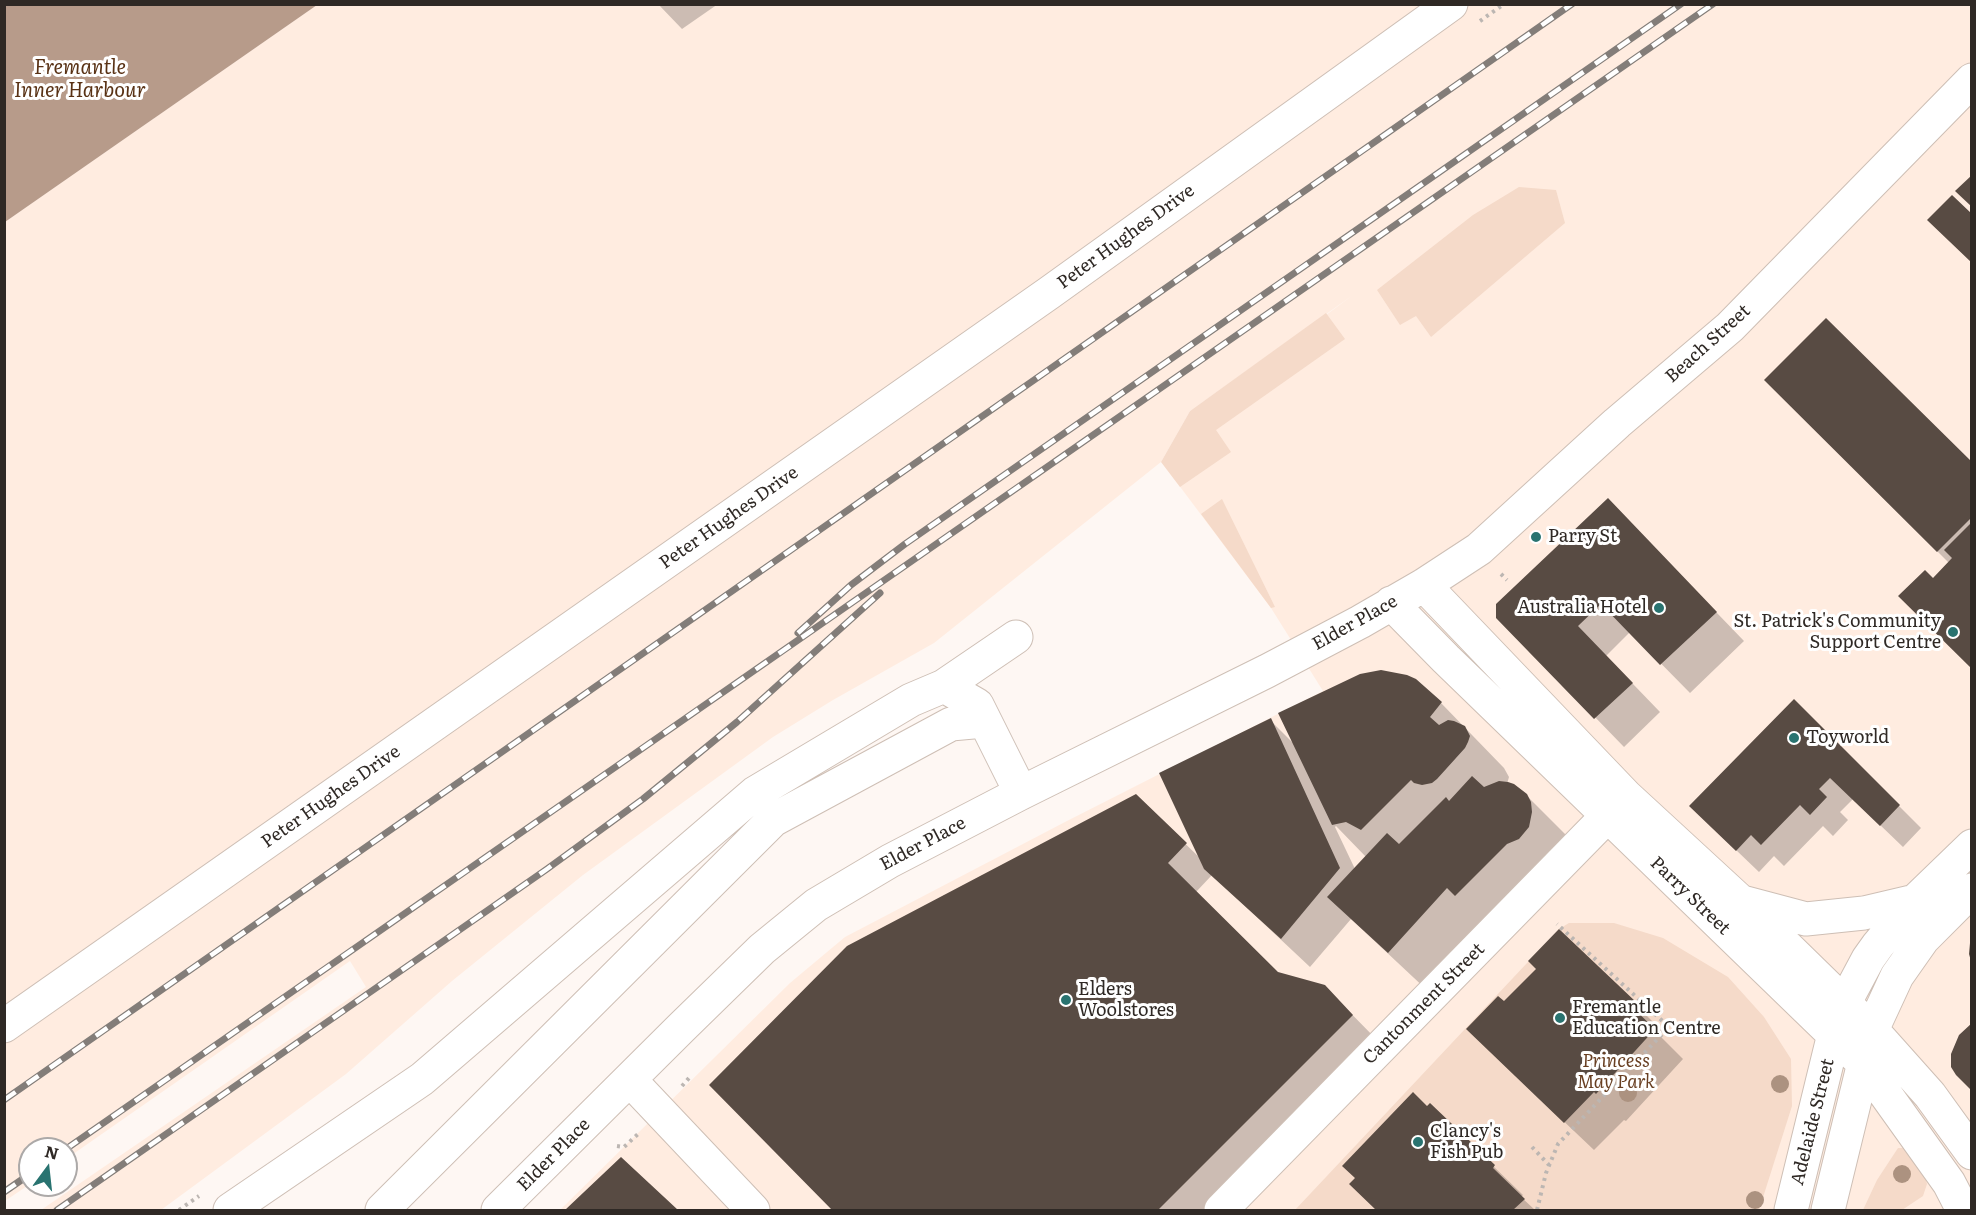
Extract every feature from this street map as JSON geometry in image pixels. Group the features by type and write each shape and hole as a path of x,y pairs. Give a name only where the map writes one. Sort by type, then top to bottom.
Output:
{"street":[{"name":"Peter Hughes Drive","path":"4,1026 1049,293 1451,4"},
{"name":"Beach Street","path":"1424,585 1479,549 1617,423 1730,327 1971,80"},
{"name":"Elder Place","path":"498,1210 762,949 816,905 890,861 1267,671 1424,585"},
{"name":"Parry Street","path":"1424,585 1617,806 1864,1064 1949,1183 1963,1210"},
{"name":"Parry Street","path":"1390,603 1446,659 1617,806 1740,902 1872,1030 1930,1095 1971,1153"},
{"path":"230,1210 422,1078 755,793 911,700 944,686 1016,638"},
{"path":"944,686 977,705 1021,793"},
{"path":"382,1210 773,820 951,724 984,721"},
{"name":"Cantonment Street","path":"1221,1210 1617,806"},
{"name":"Adelaide Street","path":"1791,1210 1834,1034 1844,1004 1868,959 1915,901 1971,846"},
{"name":"Adelaide Street","path":"1828,1210 1872,1030 1898,976 1923,939 1971,890"},
{"path":"1740,902 1806,919 1864,913 1915,901"},
{"path":"630,1080 753,1210"}],"path":[{"path":"1537,1210 1549,1165 1558,1144 1669,1027 1557,924"},
{"path":"1532,1147 1549,1165"}],"shaded area":[{"path":"317,5 1971,5 1971,1210 560,1210 790,983 845,937 1323,691 1271,608 1163,464 1192,414 1353,295 1190,411 1161,462 934,643 773,737 583,875 452,981 346,1074 161,1210 41,1210 60,1197 78,1197 78,1185 366,987 350,961 78,1151 78,1137 18,1137 18,1192 5,1201 5,222"}],"green space":[{"path":"1519,187 1556,190 1565,223 1431,337 1416,316 1400,325 1377,290 1473,215"},
{"path":"1326,313 1345,339 1216,430 1231,452 1180,487 1161,462 1190,411"},
{"path":"1222,499 1275,607 1271,608 1201,514"},
{"name":"Princess May Park","path":"1569,923 1614,923 1663,938 1728,977 1764,1017 1791,1059 1792,1106 1759,1210 1295,1210 1559,929"},
{"path":"1898,1148 1910,1148 1923,1169 1927,1184 1923,1196 1902,1210 1863,1210 1877,1180"}],"water":[{"name":"Fremantle Inner Harbour","path":"5,4 317,4 317,5 5,222"}],"building":[{"path":"1972,175 1972,207 1955,191"},
{"path":"1952,195 1972,214 1972,263 1927,220"},
{"path":"1826,318 1972,462 1972,517 1937,552 1764,380"},
{"name":"Australia Hotel","path":"1608,498 1717,612 1660,665 1601,604 1578,626 1633,683 1594,719 1496,618 1496,604"},
{"name":"St. Patrick's Community Support Centre","path":"1970,524 1972,525 1972,669 1898,596 1925,570 1933,578 1952,558 1944,550"},
{"path":"1381,670 1416,679 1442,702 1430,717 1439,725 1448,720 1465,726 1470,736 1465,748 1437,779 1432,783 1422,785 1411,780 1361,830 1346,822 1332,825 1278,713 1360,674"},
{"name":"Toyworld","path":"1794,699 1900,805 1880,826 1830,778 1819,789 1827,797 1810,815 1800,805 1761,845 1751,835 1736,851 1689,806"},
{"path":"1271,718 1340,868 1281,939 1204,869 1159,773"},
{"path":"1472,776 1484,787 1499,781 1508,782 1527,794 1532,812 1529,827 1519,839 1507,844 1455,896 1447,888 1388,953 1327,897 1387,833 1399,844 1446,797 1449,801"},
{"name":"Elders Woolstores","path":"1136,794 1187,843 1168,863 1278,972 1325,985 1353,1015 1158,1210 832,1210 709,1085 847,946"},
{"name":"Fremantle Education Centre","path":"1559,929 1636,1002 1631,1006 1655,1029 1596,1094 1594,1092 1564,1123 1466,1029 1498,996 1504,1001 1536,969 1528,961"},
{"path":"1970,943 1972,943 1971,961 1969,954"},
{"path":"1972,1023 1972,1091 1951,1067 1951,1054 1959,1035"},
{"name":"Clancy's Fish Pub","path":"1413,1092 1427,1106 1430,1103 1495,1165 1493,1168 1525,1199 1513,1210 1376,1210 1349,1184 1355,1178 1342,1166"},
{"path":"621,1157 678,1210 565,1210"}],"railway":[{"path":"4,1100 1572,4"},
{"path":"798,633 851,585 905,544 1681,4"},
{"path":"78,1141 1713,4"},
{"path":"57,1210 547,869 643,799 737,722 880,593"},
{"path":"4,1192 18,1182"}],"place":[{"name":"Parry St","path":"1536,537"},
{"name":"Australia Hotel","path":"1659,608"},
{"name":"St. Patrick's Community Support Centre","path":"1953,632"},
{"name":"Toyworld","path":"1794,738"},
{"name":"Elders Woolstores","path":"1066,1000"},
{"name":"Fremantle Education Centre","path":"1560,1018"},
{"name":"Clancy's Fish Pub","path":"1418,1142"}]}
